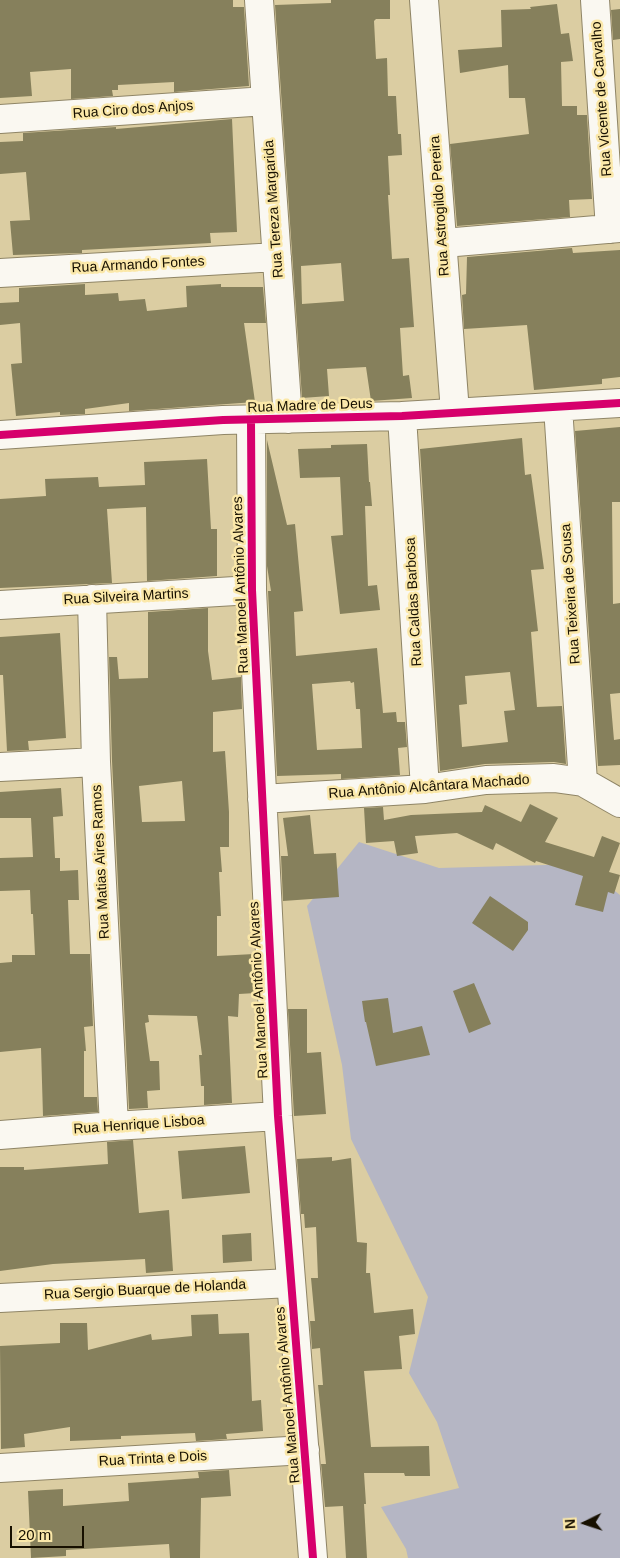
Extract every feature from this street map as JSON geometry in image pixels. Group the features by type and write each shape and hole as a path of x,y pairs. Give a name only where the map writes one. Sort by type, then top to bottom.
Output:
{"street":[{"name":"Rua Tereza Margarida","path":"260,0 288,419"},
{"name":"Rua Astrogildo Pereira","path":"424,0 444,243 455,412"},
{"name":"Rua Vicente de Carvalho","path":"595,0 610,77 615,229"},
{"name":"Rua Ciro dos Anjos","path":"0,119 266,101"},
{"path":"444,243 615,229"},
{"name":"Rua Armando Fontes","path":"0,273 277,257"},
{"name":"Rua Madre de Deus","path":"0,435 223,420 402,416 620,403"},
{"name":"Rua Teixeira de Sousa","path":"558,407 584,782"},
{"name":"Rua Caldas Barbosa","path":"402,416 425,789"},
{"name":"Rua Manoel Antônio Alvares","path":"251,420 252,590 278,1116 290,1283 314,1558"},
{"name":"Rua Silveira Martins","path":"0,605 252,590"},
{"name":"Rua Matias Aires Ramos","path":"92,599 96,762 114,1126"},
{"path":"0,767 96,762"},
{"name":"Rua Antônio Alcântara Machado","path":"262,799 425,789 486,780 554,778 584,782 620,803"},
{"name":"Rua Henrique Lisboa","path":"0,1135 278,1116"},
{"name":"Rua Sergio Buarque de Holanda","path":"0,1298 290,1283"},
{"name":"Rua Trinta e Dois","path":"0,1468 305,1450"}],"shaded area":[{"path":"359,842 439,868 581,864 620,895 620,1558 408,1558 406,1549 381,1507 459,1488 437,1422 409,1373 428,1297 351,1139 342,1065 307,906"}],"building":[{"path":"0,0 233,0 233,7 244,7 249,86 174,92 174,82 118,85 118,90 112,90 113,96 71,99 71,69 30,72 32,96 0,98"},
{"path":"331,0 390,0 390,19 376,19 374,21 376,59 387,58 388,96 396,96 398,134 401,134 402,155 388,156 390,195 388,195 392,259 409,258 414,327 400,328 403,376 409,375 412,398 371,401 366,367 327,369 329,396 302,398 275,5 331,3","holes":["341,263 344,301 302,304 301,266"]},
{"path":"557,4 561,34 569,33 573,61 561,62 562,106 577,106 577,115 587,115 592,199 569,200 570,217 457,226 450,144 529,134 525,98 509,98 508,65 460,73 458,50 502,47 501,10 531,9 530,7"},
{"path":"620,9 620,39 613,40 611,10"},
{"path":"232,119 237,232 210,233 211,243 82,250 82,253 13,255 10,221 30,220 26,172 0,174 0,142 23,141 23,133 116,127 116,129"},
{"path":"572,248 573,253 620,250 620,377 602,379 602,384 534,390 527,325 464,329 462,295 466,294 467,257"},
{"path":"85,284 85,295 118,293 119,301 145,299 147,311 187,307 186,286 221,284 221,287 263,287 266,323 244,323 255,402 129,411 129,403 85,409 85,414 60,415 60,412 16,416 11,364 22,363 20,323 0,325 0,303 19,302 19,288"},
{"path":"620,427 620,502 612,502 613,604 620,603 620,693 610,694 614,740 620,739 620,765 598,766 575,431"},
{"path":"522,438 525,475 531,474 544,569 531,570 538,631 531,632 537,707 562,706 566,764 554,762 485,764 440,771 420,449","holes":["510,672 515,710 504,711 508,742 462,747 459,705 467,704 465,676"]},
{"path":"267,440 287,525 295,524 303,611 294,612 296,656 377,648 383,713 396,712 397,722 405,722 407,747 398,748 400,775 341,779 341,774 277,776 268,591 271,591 267,566","holes":["350,681 351,683 354,682 356,709 360,709 362,748 317,750 312,684"]},
{"path":"367,444 372,506 365,506 368,586 377,585 380,610 340,614 331,536 343,535 340,477 300,478 298,449 331,448 331,445"},
{"path":"207,459 211,529 217,529 217,576 147,581 146,507 107,509 112,583 0,588 0,499 46,496 45,479 98,477 99,487 145,485 144,462"},
{"path":"208,608 208,651 212,680 241,677 242,709 213,712 213,752 225,751 229,812 229,847 220,847 222,872 219,872 221,916 217,916 217,956 254,954 256,993 239,994 238,1017 228,1016 232,1103 204,1105 204,1086 201,1086 199,1055 202,1055 197,1016 148,1015 149,1022 145,1023 150,1061 159,1061 160,1090 147,1091 148,1108 129,1109 112,761 109,657 117,657 119,679 148,678 148,612","holes":["182,781 185,821 142,822 139,786"]},
{"path":"60,633 66,738 28,741 29,750 7,751 3,675 0,675 0,637"},
{"path":"61,788 63,816 53,817 55,858 60,858 60,871 78,870 79,900 68,900 70,954 90,954 93,1026 84,1027 86,1051 84,1051 84,1097 97,1097 98,1112 43,1116 41,1048 0,1052 0,963 12,962 12,955 35,955 30,890 0,891 0,858 33,857 31,818 0,818 0,792"},
{"path":"530,804 558,818 545,842 594,857 602,836 620,843 609,872 620,875 614,894 608,892 603,912 575,905 583,876 536,861 535,863 496,843 493,850 457,833 415,836 418,853 397,856 394,841 366,843 364,808 383,807 384,820 411,815 482,812 485,805 521,822"},
{"path":"310,815 314,854 336,853 339,897 283,901 281,856 288,856 283,818"},
{"path":"490,896 528,922 528,930 513,951 472,923"},
{"path":"474,983 491,1024 469,1033 453,991"},
{"path":"388,998 393,1033 422,1026 430,1055 376,1066 362,1001"},
{"path":"288,1009 307,1009 307,1053 321,1052 326,1114 294,1116"},
{"path":"133,1140 139,1213 169,1210 173,1271 146,1273 145,1259 53,1264 0,1271 0,1167 24,1167 24,1170 108,1164 107,1142"},
{"path":"245,1146 250,1193 182,1199 178,1151"},
{"path":"332,1157 332,1161 351,1158 357,1242 367,1243 366,1273 370,1273 374,1313 413,1309 415,1334 399,1336 402,1369 364,1371 371,1447 429,1446 430,1476 405,1476 404,1473 364,1473 367,1558 346,1558 343,1506 325,1507 321,1464 326,1464 318,1385 323,1385 320,1348 312,1349 310,1321 315,1321 311,1278 318,1278 316,1227 305,1228 304,1214 301,1214 297,1159"},
{"path":"251,1233 252,1261 223,1263 222,1235"},
{"path":"218,1314 219,1334 249,1333 252,1401 261,1400 263,1431 226,1434 227,1439 196,1441 195,1433 121,1436 121,1439 70,1441 70,1427 24,1434 25,1447 1,1449 0,1346 60,1343 60,1323 87,1323 88,1350 151,1334 152,1340 192,1336 191,1315"},
{"path":"229,1470 231,1496 201,1498 200,1558 170,1558 169,1544 66,1550 66,1556 31,1558 28,1491 63,1489 63,1506 129,1501 128,1483 199,1478 198,1472"}],"cycle path":[{"path":"0,435 223,420 402,416 620,403"},
{"path":"251,420 252,590 278,1116 313,1558"}]}
